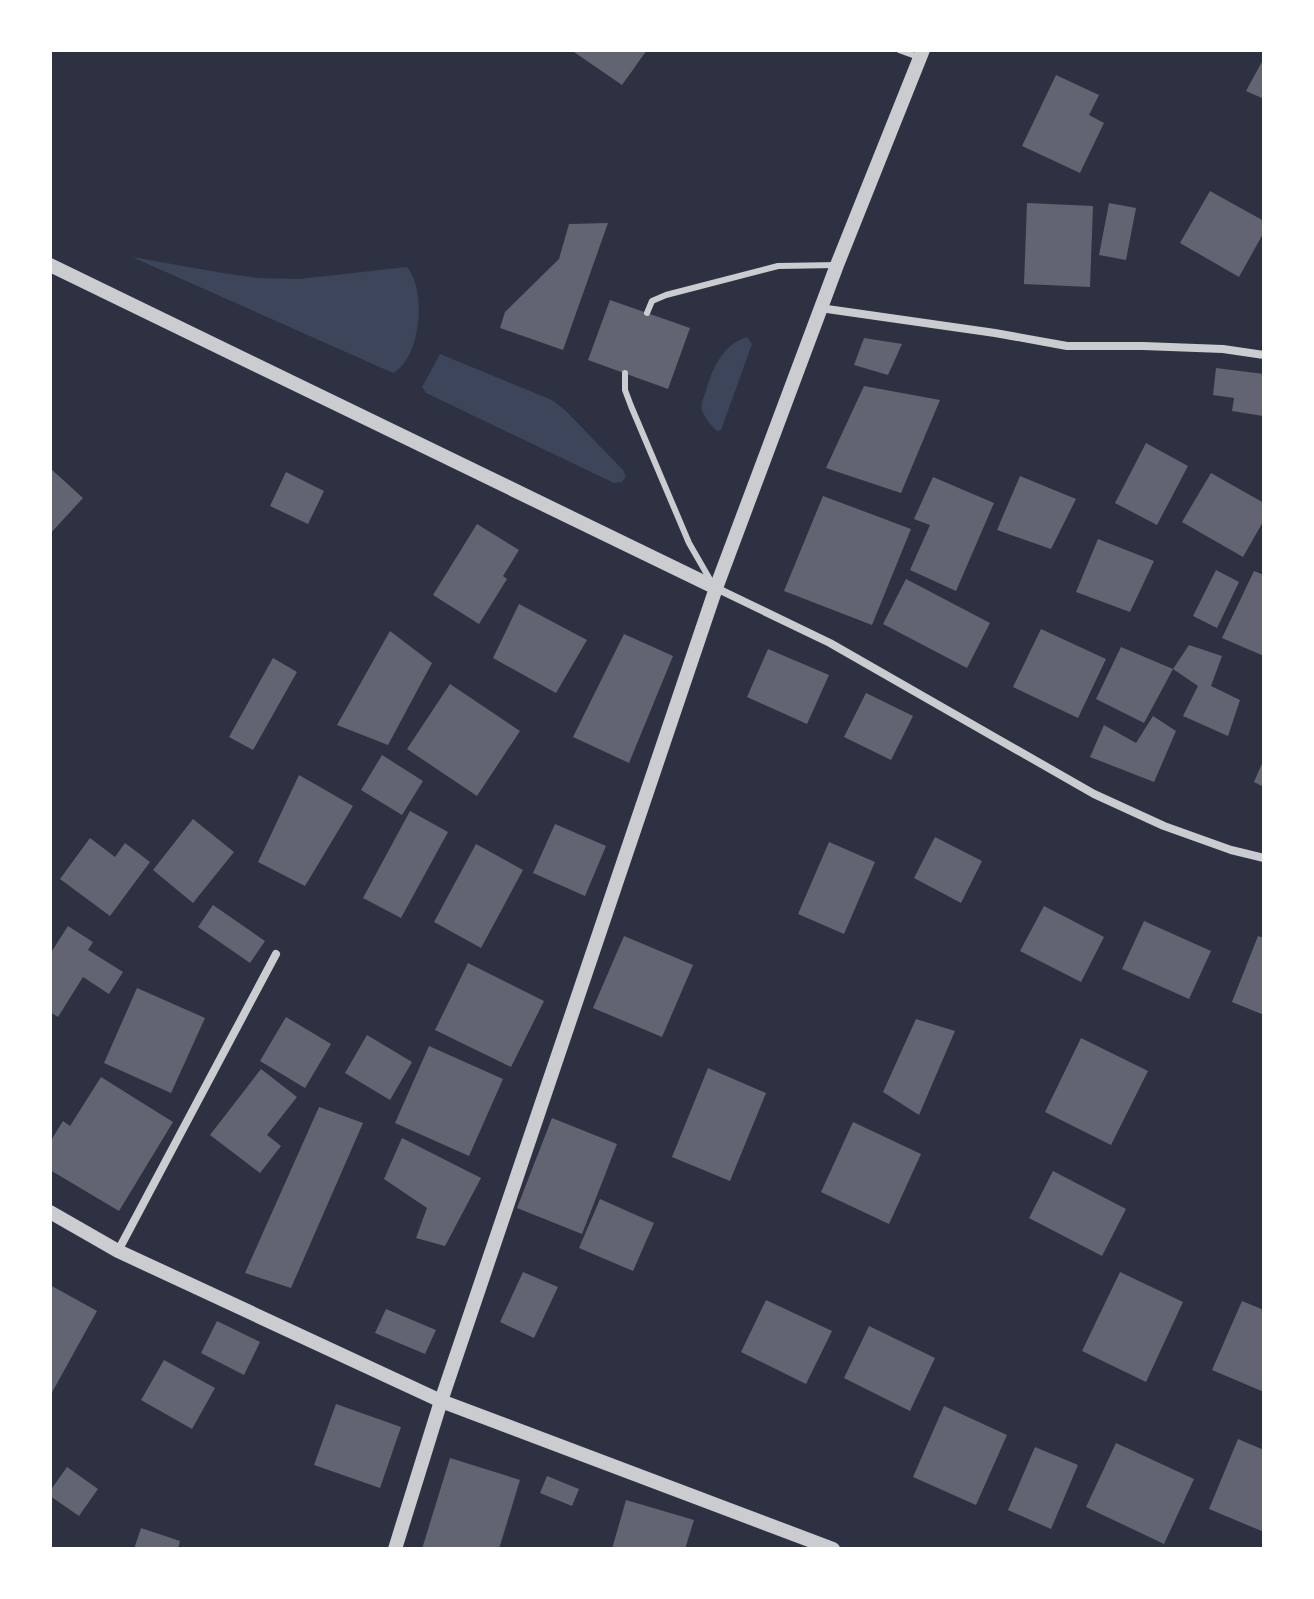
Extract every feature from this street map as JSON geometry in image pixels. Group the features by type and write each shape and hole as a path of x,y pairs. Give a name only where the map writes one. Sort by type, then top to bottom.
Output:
{"street":[{"path":"395,1549 441,1401 716,588 820,308 922,54"},
{"path":"50,265 830,643 1094,794 1164,826 1231,850 1264,858"},
{"path":"820,308 1067,346 1223,349 1264,355"},
{"path":"118,1251 276,954"},
{"path":"50,1212 118,1251 441,1401 833,1549"}],"lane":[{"path":"899,50 922,54"},
{"path":"647,313 652,301 666,295 778,266 837,265"},
{"path":"625,373 625,390 689,543 716,588"}],"shaded area":[{"path":"132,257 258,278 299,279 407,267 417,291 419,307 415,339 410,354 393,373"},
{"path":"747,337 752,344 721,430 717,431 703,413 702,400 725,351"},
{"path":"440,354 552,400 623,470 626,476 622,482 614,483 426,393 422,387"}],"building":[{"path":"571,50 647,50 622,85"},
{"path":"1264,58 1264,99 1246,91"},
{"path":"1056,75 1099,95 1089,115 1104,123 1080,173 1022,146"},
{"path":"1210,191 1264,221 1264,232 1239,277 1180,243"},
{"path":"1027,203 1093,206 1090,287 1024,284"},
{"path":"1109,203 1136,208 1126,260 1099,255"},
{"path":"608,223 563,350 500,328 505,312 559,259 569,224"},
{"path":"610,300 690,328 668,389 588,360"},
{"path":"864,338 902,344 888,375 854,365"},
{"path":"1216,368 1264,374 1263,416 1232,411 1234,398 1213,395"},
{"path":"864,386 940,400 901,493 826,468"},
{"path":"1146,443 1188,466 1157,525 1115,503"},
{"path":"50,468 83,498 50,534"},
{"path":"286,472 324,491 308,524 270,506"},
{"path":"1211,473 1264,503 1264,520 1243,557 1182,522"},
{"path":"1020,476 1076,499 1051,549 997,530"},
{"path":"933,477 994,503 956,591 910,570 930,525 914,519"},
{"path":"823,496 911,529 872,625 784,591"},
{"path":"477,524 519,550 503,576 507,579 479,624 433,595"},
{"path":"1098,539 1154,561 1130,612 1076,592"},
{"path":"1216,570 1239,582 1217,628 1193,616"},
{"path":"1254,571 1264,575 1264,656 1222,638"},
{"path":"906,579 990,623 967,668 883,624"},
{"path":"519,604 587,640 556,693 493,658"},
{"path":"1041,629 1106,659 1078,718 1013,687"},
{"path":"390,631 432,663 388,745 337,725"},
{"path":"624,634 673,656 629,763 573,737"},
{"path":"1189,645 1222,656 1211,686 1240,700 1228,736 1183,716 1198,686 1173,669"},
{"path":"1121,647 1173,669 1144,723 1096,699"},
{"path":"768,649 829,675 807,724 747,697"},
{"path":"273,658 297,672 253,750 229,737"},
{"path":"450,684 520,731 477,796 407,749"},
{"path":"866,693 913,716 891,760 844,737"},
{"path":"1153,716 1176,731 1154,782 1090,757 1104,725 1136,743"},
{"path":"382,755 423,781 402,815 361,790"},
{"path":"1264,759 1264,787 1254,782"},
{"path":"299,775 353,806 305,886 258,862"},
{"path":"410,811 448,832 401,918 363,898"},
{"path":"193,819 234,852 193,903 153,870"},
{"path":"555,824 606,846 585,896 533,873"},
{"path":"935,837 982,861 961,903 914,878"},
{"path":"90,838 115,857 125,843 150,862 110,916 60,879"},
{"path":"829,842 875,862 844,934 798,914"},
{"path":"476,844 523,870 481,948 434,922"},
{"path":"213,905 265,941 250,963 198,927"},
{"path":"1044,906 1104,937 1081,982 1020,951"},
{"path":"1144,921 1211,951 1189,999 1122,969"},
{"path":"68,926 93,942 88,950 123,972 109,994 83,977 58,1017 50,1012 50,954"},
{"path":"624,936 693,965 662,1037 593,1008"},
{"path":"1258,936 1264,938 1264,1015 1232,1002"},
{"path":"468,963 544,1001 511,1067 435,1030"},
{"path":"137,988 205,1018 171,1093 104,1063"},
{"path":"286,1017 331,1044 305,1088 260,1061"},
{"path":"916,1019 955,1031 919,1115 883,1092"},
{"path":"367,1035 412,1062 390,1100 345,1073"},
{"path":"1081,1038 1148,1071 1111,1145 1045,1112"},
{"path":"429,1046 503,1079 469,1156 395,1123"},
{"path":"708,1068 766,1093 730,1181 672,1157"},
{"path":"261,1069 297,1097 267,1135 281,1146 260,1173 210,1135"},
{"path":"101,1077 173,1122 119,1211 50,1170 50,1142 63,1121 70,1126"},
{"path":"319,1107 363,1123 291,1288 245,1273"},
{"path":"552,1118 617,1144 582,1234 517,1208"},
{"path":"853,1122 921,1154 889,1224 821,1192"},
{"path":"402,1138 481,1178 445,1246 416,1238 427,1208 384,1179"},
{"path":"1053,1171 1126,1209 1102,1256 1029,1218"},
{"path":"600,1199 654,1223 633,1271 579,1248"},
{"path":"523,1272 558,1287 534,1338 500,1322"},
{"path":"1120,1272 1183,1302 1146,1382 1082,1351"},
{"path":"50,1285 97,1311 50,1396"},
{"path":"766,1300 832,1331 806,1384 741,1352"},
{"path":"1242,1301 1264,1310 1264,1392 1212,1370"},
{"path":"386,1309 436,1330 425,1354 375,1333"},
{"path":"217,1321 260,1342 244,1375 201,1353"},
{"path":"869,1326 935,1358 910,1411 844,1378"},
{"path":"164,1360 215,1388 192,1429 141,1400"},
{"path":"336,1404 401,1427 380,1488 314,1465"},
{"path":"944,1406 1007,1435 976,1505 913,1477"},
{"path":"1238,1439 1264,1450 1264,1532 1209,1509"},
{"path":"1116,1443 1194,1479 1164,1544 1086,1507"},
{"path":"1035,1447 1078,1465 1051,1529 1008,1510"},
{"path":"450,1458 520,1480 499,1549 422,1549"},
{"path":"67,1467 98,1489 79,1516 50,1496 50,1491"},
{"path":"547,1476 579,1489 572,1506 540,1493"},
{"path":"626,1500 694,1520 685,1549 612,1549"},
{"path":"141,1528 180,1541 178,1549 134,1549"}]}
